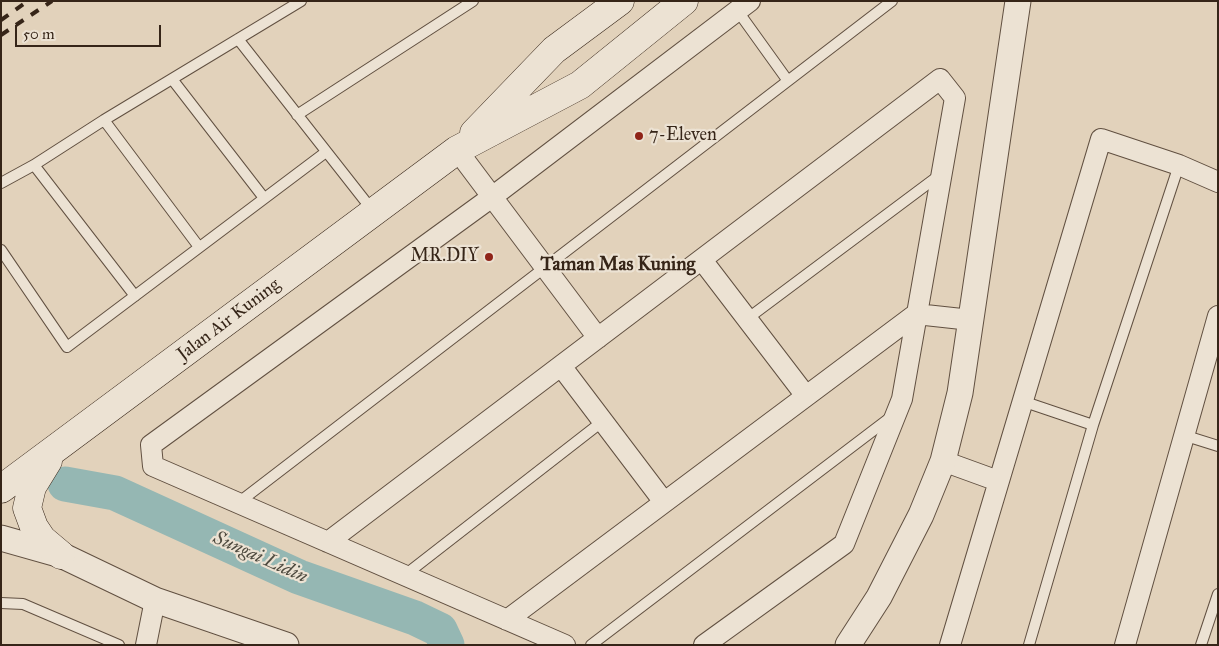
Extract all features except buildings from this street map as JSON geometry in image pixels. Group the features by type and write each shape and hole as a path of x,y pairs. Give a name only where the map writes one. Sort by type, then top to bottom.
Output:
{"main road":[{"name":"Jalan Air Kuning","path":"1,489 52,453 457,150 554,50 620,1"},
{"name":"Jalan Air Kuning","path":"457,150 580,85 684,1"},
{"path":"52,453 32,487 27,508 34,528 42,539 61,555"}],"street":[{"path":"848,645 883,589 921,515 943,461 960,393 972,320 1018,1"},
{"path":"565,645 152,466 152,444 492,197 744,6"},
{"path":"328,542 940,79 955,98 902,400 844,544 704,645"},
{"path":"950,645 1101,139 1180,165 1218,182"},
{"path":"457,150 598,338"},
{"path":"702,260 806,396"},
{"path":"507,620 916,314 972,320"},
{"path":"1125,645 1218,316"},
{"path":"562,366 664,502"},
{"path":"943,461 998,481"},
{"path":"1,538 61,555 155,600 205,619 286,645"},
{"path":"146,645 155,600"},
{"path":"205,619 251,645"}],"lane":[{"path":"1,183 34,165 104,120 301,1"},
{"path":"297,115 474,1"},
{"path":"238,503 892,1"},
{"path":"744,6 788,81"},
{"path":"238,39 374,213"},
{"path":"172,79 264,198"},
{"path":"104,120 199,247"},
{"path":"1,250 67,347 326,152"},
{"path":"34,165 134,296"},
{"path":"1029,645 1093,425 1180,165"},
{"path":"747,319 942,174"},
{"path":"1022,401 1093,425"},
{"path":"591,645 897,412"},
{"path":"404,575 603,421"},
{"path":"1183,435 1218,446"},
{"path":"1201,645 1218,594"},
{"path":"1,603 23,604 119,645"}],"waterway":[{"name":"Sungai Lidin","path":"65,484 115,493 299,577 415,618 440,630 447,645"}],"railway":[{"path":"1,20 28,1"},
{"path":"1,35 52,1"}],"place":[{"name":"7-Eleven","path":"639,136"},
{"name":"MR.DIY","path":"489,257"}],"district":[{"name":"Taman Mas Kuning","path":"618,265"}]}
